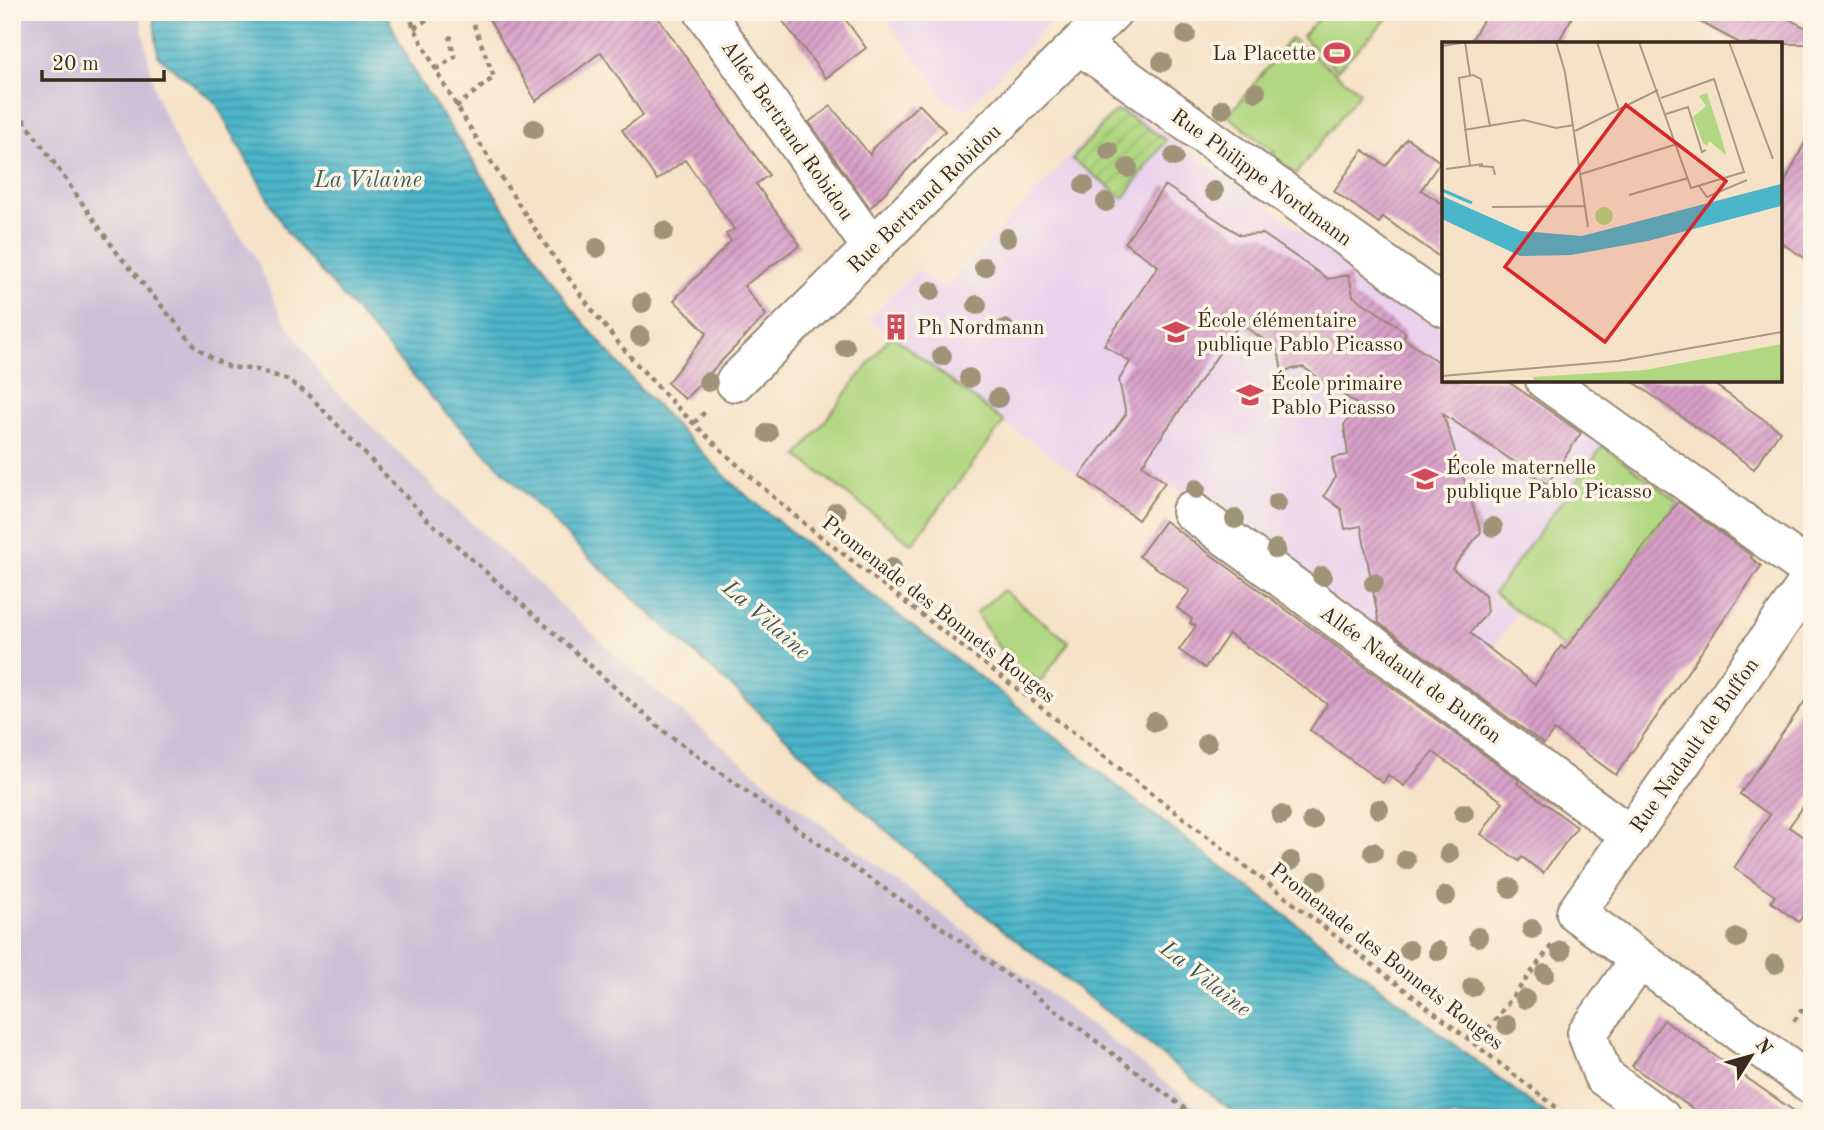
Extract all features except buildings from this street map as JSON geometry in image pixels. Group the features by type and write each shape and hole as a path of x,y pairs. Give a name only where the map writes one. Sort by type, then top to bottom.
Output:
{"street":[{"name":"Allée Bertrand Robidou","path":"704,12 872,248"},
{"name":"Rue Bertrand Robidou","path":"735,382 1112,12"},
{"name":"Rue Philippe Nordmann","path":"1080,45 1442,306"},
{"path":"1548,382 1812,574"},
{"name":"Allée Nadault de Buffon","path":"1191,511 1631,836"},
{"name":"Rue Nadault de Buffon","path":"1576,913 1812,574"},
{"path":"1576,913 1812,1085"},
{"path":"1639,960 1587,1034 1603,1076 1661,1118"}],"path":[{"name":"Promenade des Bonnets Rouges","path":"407,12 456,107 538,235 616,340 652,381 770,495 1024,696 1570,1118"},
{"path":"414,28 439,12"},
{"path":"456,107 494,77 469,12"},
{"path":"436,69 455,57 450,40 452,32"},
{"path":"12,103 118,254 196,347 230,367 258,370 286,379 309,395 427,519 661,729 813,840 951,934 1197,1118"},
{"path":"1476,1045 1576,913"}],"shaded area":[{"path":"12,12 139,12 155,93 184,158 254,254 280,314 323,378 458,511 649,685 783,796 1063,1004 1211,1118 12,1118"},
{"path":"881,12 1061,12 966,110 949,103"},
{"name":"École primaire Pablo Picasso","path":"1121,103 1442,332 1442,382 1512,382 1603,446 1492,596 1517,614 1459,694 1107,440 1080,476 868,319 917,270 944,289"}],"green space":[{"name":"La Placette","path":"1325,12 1394,12 1337,70 1302,36"},
{"path":"1291,38 1360,92 1296,174 1273,156 1275,153 1228,116"},
{"path":"1121,111 1166,140 1124,198 1072,159 1114,112"},
{"path":"891,335 1004,422 912,544 798,456"},
{"path":"1603,446 1678,502 1565,649 1494,593"},
{"path":"1003,590 1069,642 1040,682 1028,673 1019,678 976,613"}],"water":[{"name":"La Vilaine","path":"153,12 385,12 418,79 571,308 641,390 735,486 823,558 997,690 1137,802 1551,1118 1241,1118 963,898 846,795 585,554 442,409 287,233 215,102 158,56"}],"place":[{"name":"La Placette","path":"1337,53"},
{"name":"Ph Nordmann","path":"896,327"},
{"name":"École élémentaire publique Pablo Picasso","path":"1176,332"},
{"name":"École primaire Pablo Picasso","path":"1250,395"},
{"name":"École maternelle publique Pablo Picasso","path":"1425,479"}]}
